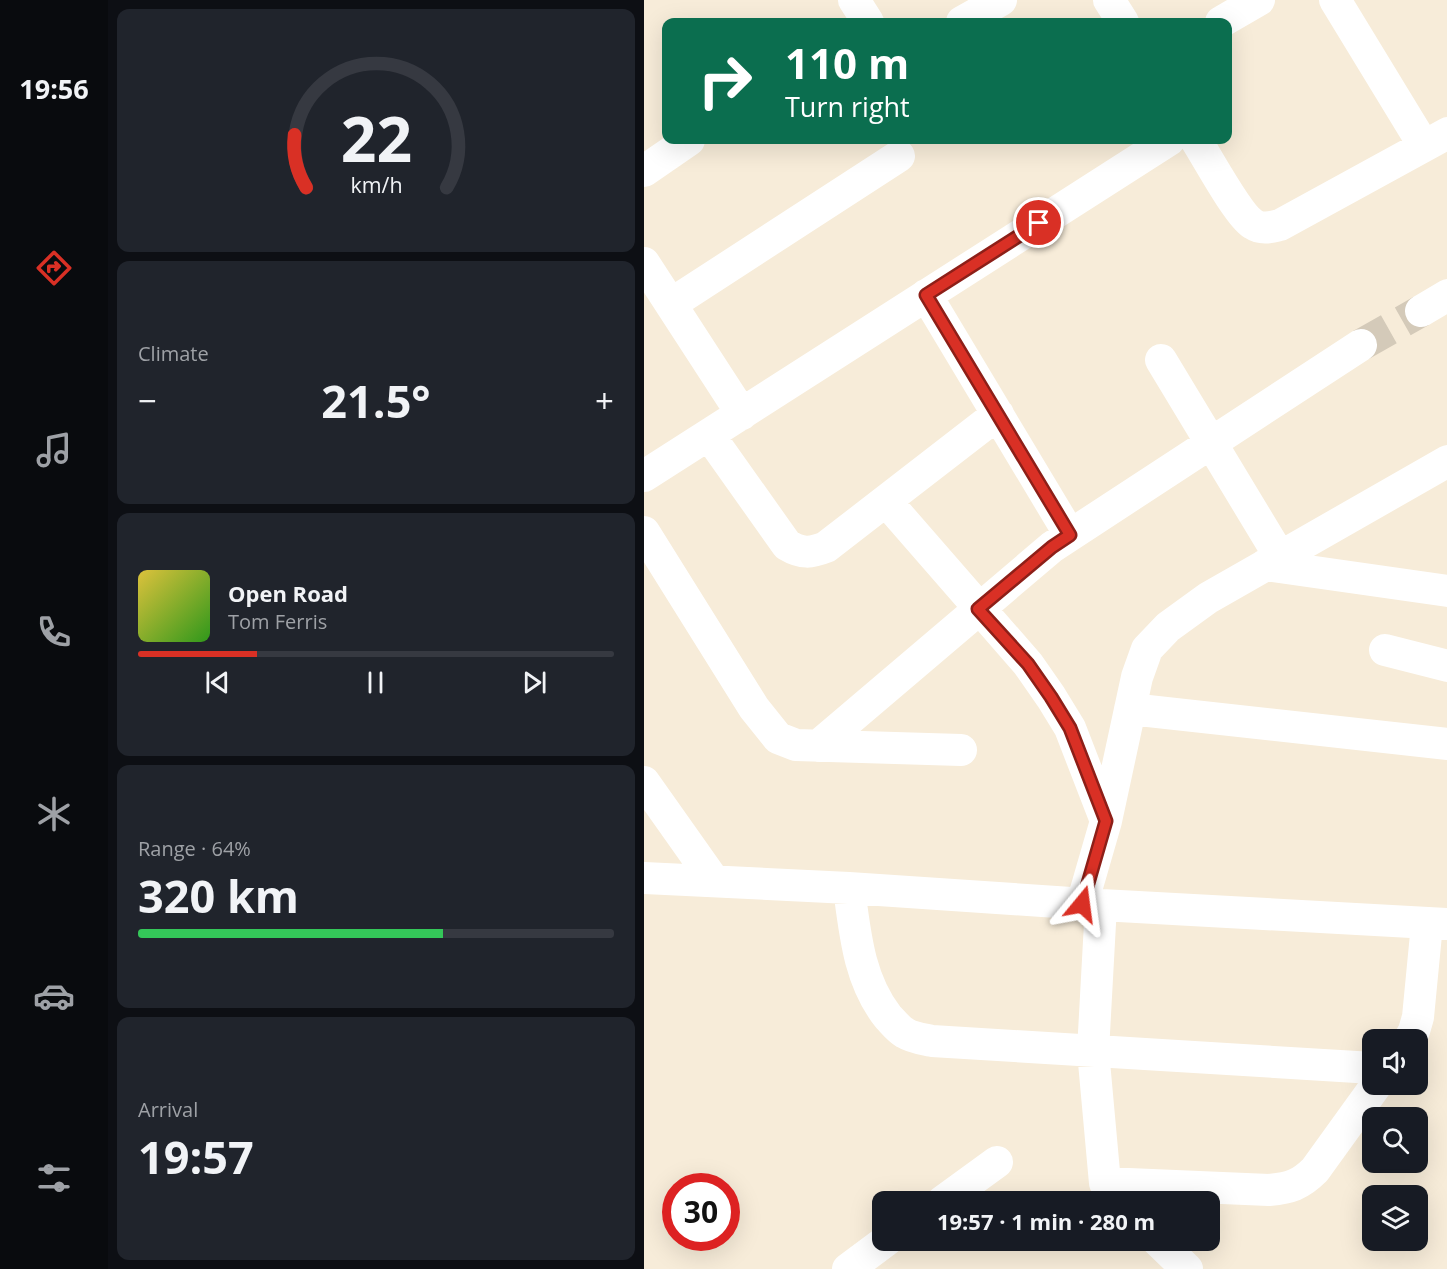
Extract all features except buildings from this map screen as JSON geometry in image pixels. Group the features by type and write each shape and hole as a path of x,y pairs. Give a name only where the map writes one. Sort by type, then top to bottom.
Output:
{"street":[{"path":"854,0 865,18"},
{"path":"969,18 1001,0"},
{"path":"1109,0 1120,18"},
{"path":"1228,18 1259,0"},
{"path":"1199,144 1242,213 1252,224 1264,228 1280,225 1436,139 1335,0"},
{"path":"644,171 683,144"},
{"path":"645,472 709,435 1163,144"},
{"path":"671,304 899,156"},
{"path":"644,263 742,414"},
{"path":"926,295 1070,535"},
{"path":"1421,311 1448,296"},
{"path":"818,746 1052,547 1361,345"},
{"path":"1161,360 1211,443 1272,561"},
{"path":"709,435 787,545 799,552 812,553 826,547 998,414"},
{"path":"1111,1191 1093,1051 1091,905 1106,821 1137,677 1147,649 1168,627 1200,604 1448,460"},
{"path":"886,501 1028,664 1051,697 1070,728 1106,821"},
{"path":"644,532 767,726 778,738 796,745 961,750"},
{"path":"1272,561 1448,591"},
{"path":"1385,650 1448,666"},
{"path":"1130,709 1448,744"},
{"path":"644,782 714,881"},
{"path":"644,878 849,888 1091,905 1437,924 1415,1029"},
{"path":"849,888 856,942 865,974 879,1004 903,1032 932,1041 1362,1067"},
{"path":"1190,1191 1269,1190 1289,1188 1304,1181 1315,1170 1369,1095"},
{"path":"957,1191 997,1162"},
{"path":"848,1269 872,1251"},
{"path":"1168,1251 1187,1269"}],"tunnel":[{"path":"1361,345 1421,311"}],"route":[{"path":"1039,223 926,295 1070,535 1052,547 978,609 1028,664 1070,728 1106,821 1082,904"}]}
